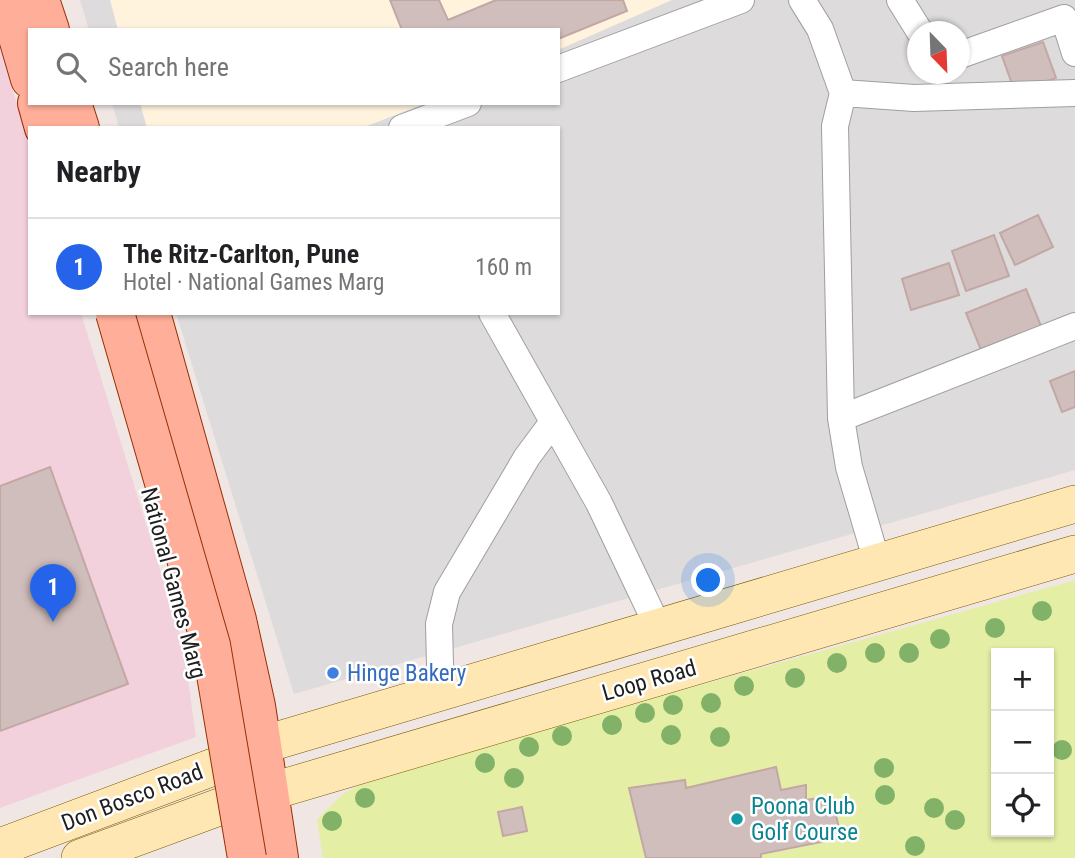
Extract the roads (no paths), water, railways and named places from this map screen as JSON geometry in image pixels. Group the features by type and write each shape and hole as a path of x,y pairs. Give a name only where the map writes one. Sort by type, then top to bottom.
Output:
{"main road":[{"path":"7,0 28,72"},
{"path":"25,0 33,28"},
{"path":"40,0 49,28"},
{"path":"59,0 67,28"},
{"path":"38,105 43,126"},
{"path":"56,105 61,126"},
{"path":"73,105 79,126"},
{"path":"91,105 96,126"},
{"name":"National Games Marg","path":"99,315 190,634 216,766 230,858"},
{"path":"116,315 211,645 247,858"},
{"path":"135,315 221,620 264,858"},
{"path":"152,315 237,620 262,745 279,858"},
{"name":"Loop Road","path":"262,745 1075,503"},
{"name":"Loop Road","path":"222,806 1075,554"},
{"path":"190,634 237,620"},
{"name":"Don Bosco Road","path":"0,847 216,766 262,745"},
{"name":"Don Bosco Road","path":"80,858 222,806"}],"street":[{"path":"560,68 741,0"},
{"path":"803,0 821,29 843,93 835,126 841,418 849,467 877,562"},
{"path":"900,0 913,21"},
{"path":"970,50 1062,9 1075,53"},
{"path":"843,93 917,86 1075,93"},
{"path":"412,126 463,105"},
{"path":"493,315 599,503 657,627"},
{"path":"841,418 1075,326"},
{"path":"445,690 440,665 439,624 447,592 527,457 553,422"}],"place":[{"name":"The Ritz-Carlton, Pune","path":"53,622"},
{"name":"Hinge Bakery","path":"333,673"},
{"name":"Poona Club Golf Course","path":"737,819"}]}
